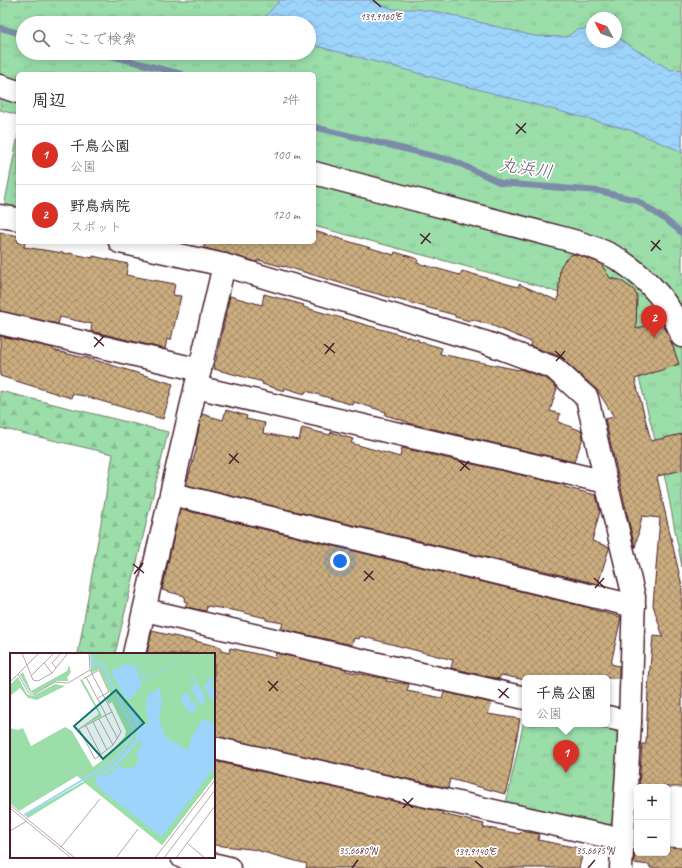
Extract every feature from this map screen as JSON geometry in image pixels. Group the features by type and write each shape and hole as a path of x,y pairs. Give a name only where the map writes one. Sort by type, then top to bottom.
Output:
{"street":[{"path":"0,86 16,91"},
{"path":"316,174 566,239 599,250 620,260 647,282 665,302 680,329 682,336"},
{"path":"0,216 16,220"},
{"path":"129,244 224,265 487,343 554,368 587,398 634,598 630,722 621,868"},
{"path":"134,653 224,265"},
{"path":"0,323 198,379 606,482"},
{"path":"172,494 634,606"},
{"path":"145,610 522,697"},
{"path":"610,718 630,722"},
{"path":"215,748 623,840"},
{"path":"186,858 230,868"}],"green space":[{"path":"0,0 682,0 682,567 666,483 636,366 595,306 539,286 316,227 316,72 16,72 16,114 0,110"},
{"path":"16,145 16,210 4,207"},
{"path":"0,391 168,432 115,653 78,653 113,454 0,428"},
{"path":"523,727 604,727 613,729 621,738 616,818 605,829 505,808"}],"water":[{"path":"280,0 369,0 393,9 416,9 439,12 534,36 567,37 576,30 586,29 586,48 622,48 622,40 671,70 682,69 682,153 630,130 316,46 316,16 266,16"}],"building":[{"path":"0,232 16,236 16,244 25,244 24,247 93,258 93,256 128,264 126,275 175,284 173,295 181,296 171,340 167,339 165,349 91,331 92,324 60,317 58,324 0,311"},
{"path":"316,232 394,255 395,252 418,259 417,263 460,275 462,271 518,287 519,284 558,301 560,268 564,261 571,255 575,254 598,262 610,278 620,280 634,290 637,296 636,329 661,320 671,341 679,364 635,379 651,441 682,434 682,470 657,477 682,586 682,787 670,787 670,784 639,784 642,744 646,744 648,689 653,636 663,637 653,605 660,518 642,516 635,548 605,419 614,417 598,391 559,356 530,346 531,342 491,325 471,319 470,321 455,317 455,315 363,290 284,266 258,260 257,262 204,248 204,244 316,244"},
{"path":"264,294 304,305 303,307 419,340 418,341 442,348 440,354 520,369 547,379 557,388 550,411 560,414 558,422 582,431 583,438 574,462 408,423 385,415 386,412 354,402 353,405 306,391 305,394 285,388 284,391 262,384 263,382 214,369 230,296 262,305"},
{"path":"0,336 53,348 53,350 85,357 173,384 163,419 84,396 72,394 71,398 0,376"},
{"path":"226,410 247,416 246,419 265,423 263,433 299,440 302,428 330,435 331,432 353,439 351,443 400,457 402,448 565,485 564,487 596,495 600,511 592,541 609,547 598,584 186,485 197,447 195,446 202,414 223,420"},
{"path":"180,509 590,608 621,617 611,664 619,666 619,678 610,678 610,675 522,675 522,679 501,675 499,679 451,668 453,660 360,636 359,639 354,638 352,645 281,629 283,623 266,620 266,618 237,611 207,606 206,611 185,607 187,602 184,601 185,596 162,590"},
{"path":"152,631 221,647 221,651 229,653 230,648 275,658 276,653 346,669 346,671 387,679 386,681 409,684 407,691 442,698 444,692 492,703 488,714 520,719 505,794 450,779 448,788 215,736 215,653 147,653"},
{"path":"215,761 443,812 442,814 484,824 483,827 520,834 521,831 539,834 538,840 584,849 579,868 306,868 307,864 259,850 215,845"},
{"path":"670,847 682,848 682,868 650,868 650,865 634,863 634,856 670,856"}],"waterway":[{"name":"丸浜川","path":"0,28 16,32"},
{"name":"丸浜川","path":"127,60 174,72"},
{"name":"丸浜川","path":"316,127 454,161 501,183 599,191 636,200 666,220 682,233"}],"place":[{"name":"野鳥病院","path":"654,338"},
{"name":"千鳥公園","path":"566,773"}]}
